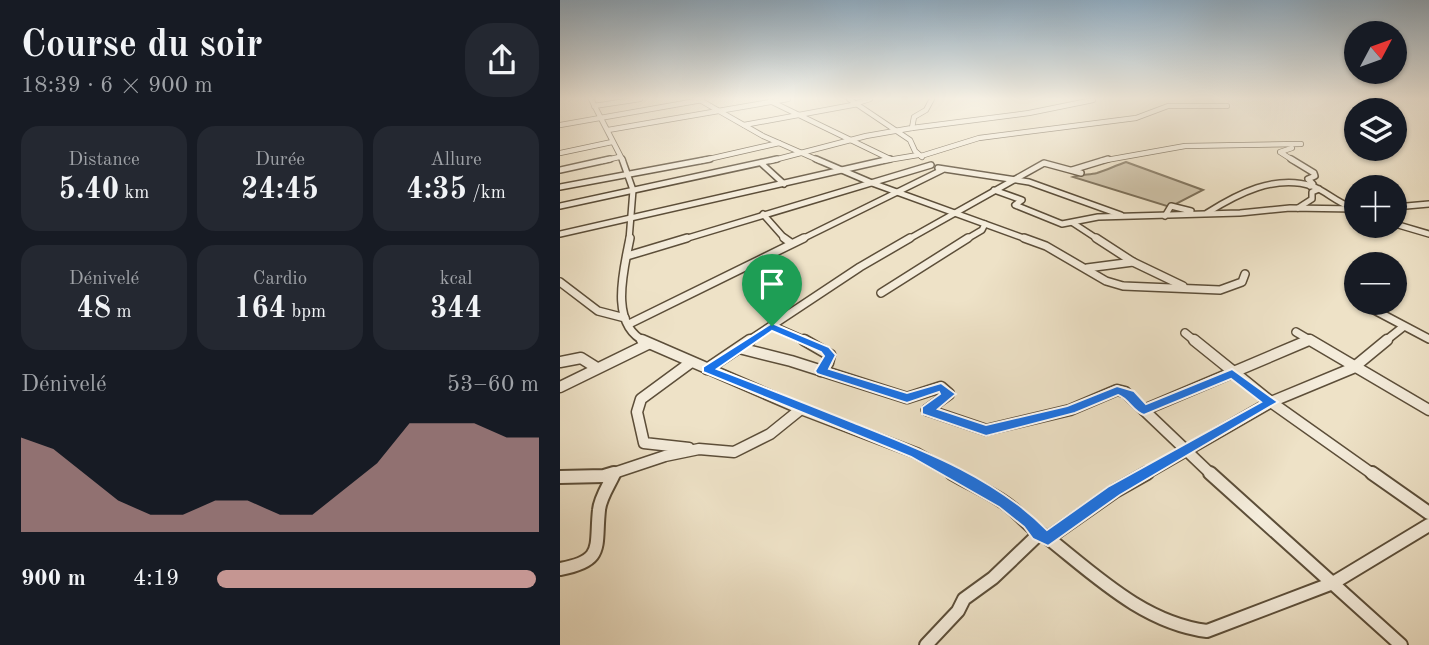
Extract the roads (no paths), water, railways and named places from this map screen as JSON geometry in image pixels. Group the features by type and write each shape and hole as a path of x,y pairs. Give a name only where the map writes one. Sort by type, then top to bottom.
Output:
{"street":[{"path":"613,129 608,130 633,190 633,218 623,279 627,321 641,340 801,409 916,453 1004,502 1044,536 1125,596 1174,626 1191,631 1207,631 1332,583 1429,525"},
{"path":"752,129 841,171 1046,246 1087,268 1100,279 1123,286 1220,290 1242,282 1245,274"},
{"path":"826,129 890,159"},
{"path":"892,129 910,140 931,165 942,170 1040,184 1122,216"},
{"path":"560,206 906,129"},
{"path":"560,234 890,159 920,155 979,138 1049,129"},
{"path":"560,153 612,142"},
{"path":"1072,170 1115,156 1175,147 1254,142 1296,144 1301,145 1280,152 1314,173 1315,176 1308,179 1312,184 1310,186"},
{"path":"560,187 779,143"},
{"path":"573,150 578,166"},
{"path":"560,170 619,158"},
{"path":"761,163 783,184"},
{"path":"707,369 860,267 953,212 1044,163 1081,173"},
{"path":"627,256 931,165"},
{"path":"560,282 599,312 627,321 942,170"},
{"path":"1209,213 1222,201 1274,183 1310,186 1344,204"},
{"path":"993,190 1022,200 1015,205 1062,224 1098,217 1235,213 1298,208 1344,209"},
{"path":"1298,208 1312,199 1312,192 1319,190"},
{"path":"1222,201 1233,207 1235,213"},
{"path":"1407,205 1429,204"},
{"path":"763,214 781,236 791,243"},
{"path":"1073,223 1133,262 1187,287"},
{"path":"881,293 945,255 956,245 982,230 985,224"},
{"path":"1407,228 1429,234"},
{"path":"1087,268 1133,262"},
{"path":"1382,315 1429,339"},
{"path":"772,326 825,349 830,355 828,363 821,371"},
{"path":"926,645 958,611 964,599 1044,536 1115,491 1271,402 1353,368 1403,327"},
{"path":"1296,332 1353,368 1429,410"},
{"path":"1185,333 1271,402 1429,513"},
{"path":"1144,410 1310,340"},
{"path":"560,387 648,344"},
{"path":"739,348 907,398 941,387 949,394 927,410 986,430 1070,410 1117,390 1129,394 1186,452 1401,645"},
{"path":"560,362 581,358 597,368"},
{"path":"690,363 640,399 636,412 644,443 734,452 770,434 801,409"},
{"path":"560,477 614,474 665,456 699,449"},
{"path":"560,569 582,565 594,552 599,529 599,507 614,474"}]}
